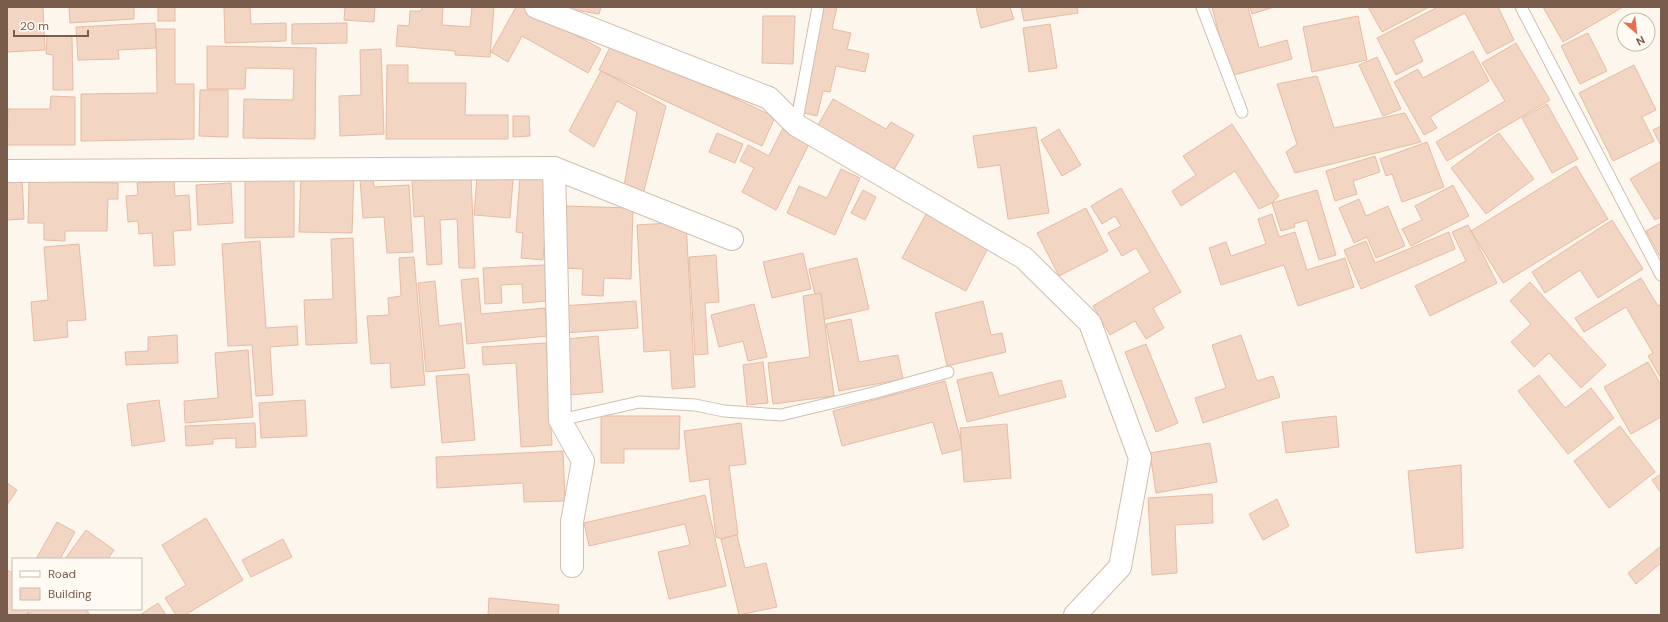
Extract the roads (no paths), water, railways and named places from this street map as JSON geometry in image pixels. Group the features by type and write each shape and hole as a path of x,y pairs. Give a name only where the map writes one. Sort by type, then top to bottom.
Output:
{"street":[{"path":"536,7 768,98 796,125 1024,258 1090,323 1140,458 1120,567 1075,615"},
{"path":"7,171 554,168 732,240"},
{"path":"554,168 560,420 583,461 572,522 572,566"}],"lane":[{"path":"796,125 818,7"},
{"path":"1202,7 1242,112"},
{"path":"1521,7 1661,275"},
{"path":"560,420 639,402 695,405 724,411 781,415 873,393 948,372"}]}
